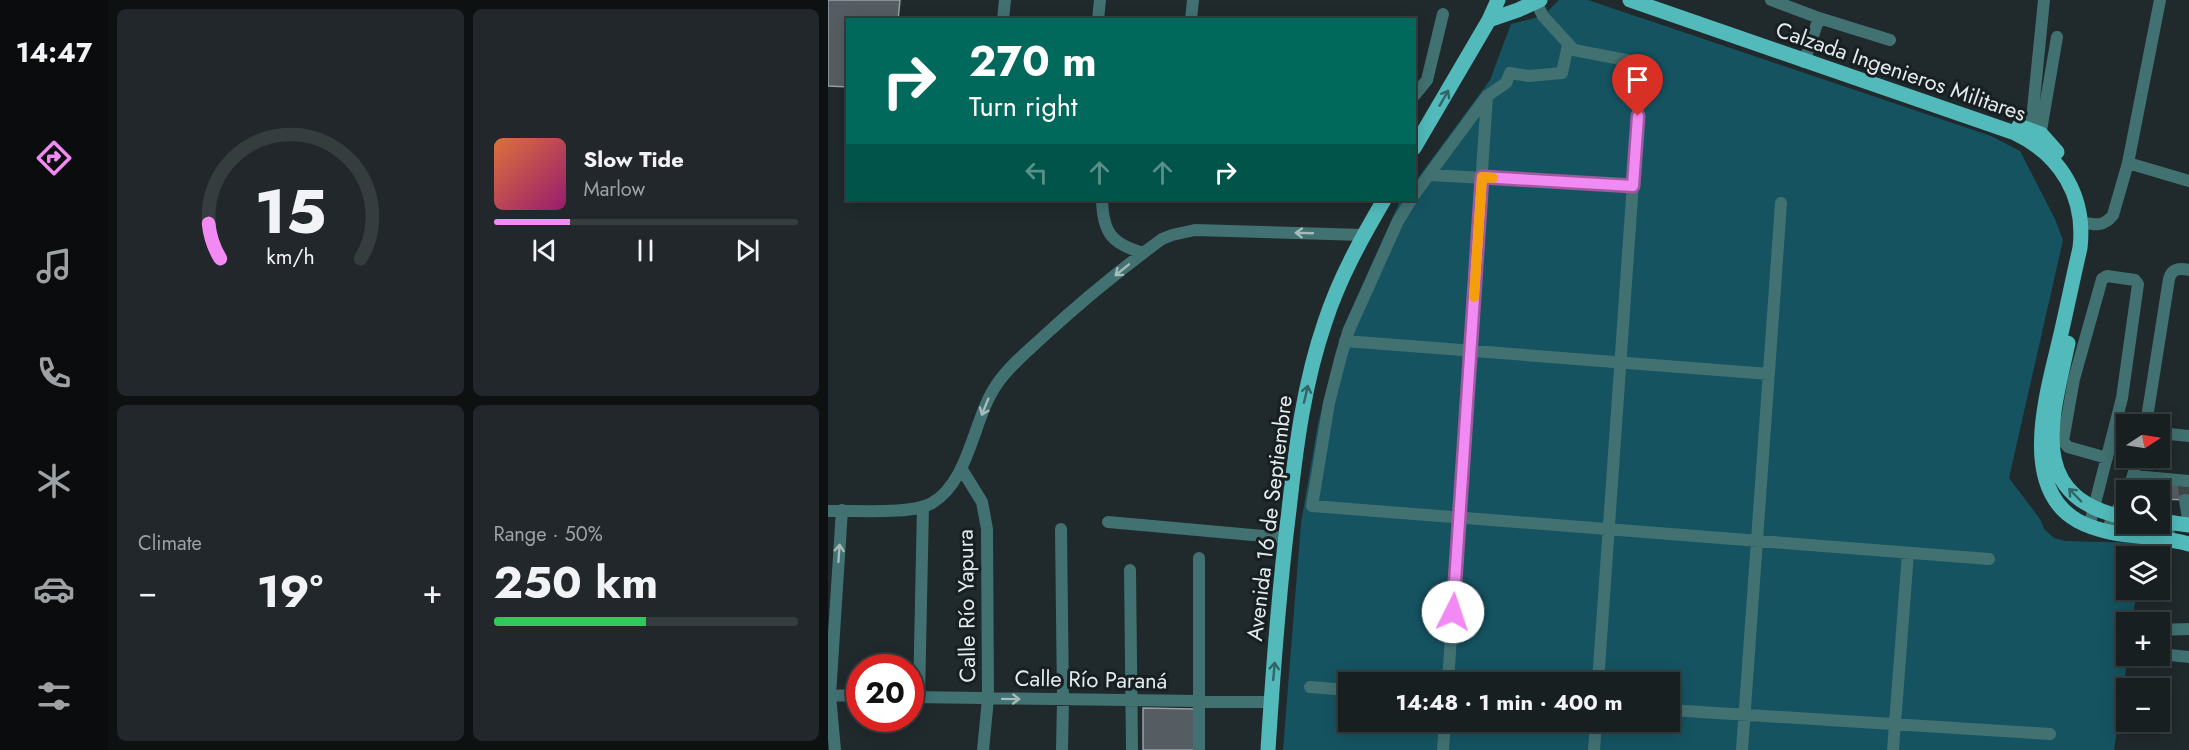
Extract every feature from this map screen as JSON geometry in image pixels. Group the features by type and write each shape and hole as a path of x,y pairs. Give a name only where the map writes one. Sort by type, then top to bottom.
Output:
{"main road":[{"path":"1416,144 1489,20 1498,0"},
{"name":"Calzada Ingenieros Militares","path":"1630,0 1806,57"},
{"name":"Calzada Ingenieros Militares","path":"1652,0 2015,133 2035,138 2065,175 2074,193 2085,223 2087,257 2053,410 2050,436 2054,462 2061,478 2082,502 2116,515"},
{"path":"1489,20 1538,1"},
{"name":"Avenida 16 de Septiembre","path":"1268,750 1286,538 1298,432 1316,350 1340,282 1363,235 1383,201"},
{"name":"Calzada Ingenieros Militares","path":"2085,223 2046,394 2041,457 2046,478 2053,496 2064,511 2075,520 2106,531 2170,539 2189,544"},
{"path":"2170,522 2189,525"}],"street":[{"path":"1003,18 1005,0"},
{"path":"1098,18 1100,0"},
{"path":"1191,18 1192,0"},
{"path":"1771,0 1890,40"},
{"path":"2035,138 2044,0"},
{"path":"2085,223 2102,224 2113,215 2128,163 2160,0"},
{"path":"1538,1 1543,16 1568,45 1581,53 1636,62 1641,69 1599,672"},
{"path":"1416,94 1427,80 1443,14"},
{"path":"1806,57 1819,18"},
{"path":"2035,138 2057,37"},
{"path":"1416,192 1487,96 1506,83 1510,73 1529,76 1562,73 1568,45"},
{"path":"1449,672 1487,96"},
{"path":"2128,163 2189,181"},
{"path":"1430,175 1633,186"},
{"path":"1102,201 1104,224 1110,236 1121,245 1143,253"},
{"path":"1411,201 1398,221 1346,341 1329,403 1312,506 1989,559"},
{"path":"1742,750 1781,203"},
{"path":"828,511 923,507 934,502 943,494 961,468 988,399 1008,370 1064,318 1143,253 1172,234 1194,230 1363,235"},
{"path":"2148,414 2169,279 2175,270 2189,270"},
{"path":"2089,526 2095,508 2122,398 2138,284 2135,280 2107,276 2102,279 2074,379 2063,441 2068,447 2107,458"},
{"path":"1346,341 1769,374"},
{"path":"2170,434 2189,436"},
{"name":"Calle Río Yapura","path":"961,468 982,502 987,529 988,699 983,750"},
{"path":"2132,480 2136,468"},
{"path":"2134,476 2185,481"},
{"path":"2185,500 2189,525"},
{"path":"917,654 923,507"},
{"path":"835,750 829,695 842,510"},
{"path":"1108,522 1286,538"},
{"path":"2106,531 2116,522"},
{"path":"1061,529 1062,750"},
{"path":"2168,534 2170,539"},
{"path":"1893,750 1908,553"},
{"path":"1199,558 1199,750"},
{"path":"1130,570 1132,750"},
{"path":"2170,630 2189,629"},
{"path":"2170,655 2189,657"},
{"path":"1310,687 1338,689"},
{"path":"829,695 846,696"},
{"name":"Calle Río Paraná","path":"924,697 1271,702"},
{"path":"1680,711 2049,734"},
{"path":"1443,750 1444,732"},
{"path":"1594,750 1595,732"}],"shaded area":[{"path":"1559,0 1588,0 1991,136 2020,151 2055,219 2063,240 2009,478 2040,519 2044,529 2054,538 2065,541 2144,543 2144,546 2116,546 2116,600 2135,600 2134,612 2116,612 2116,666 2127,666 2125,678 2116,678 2117,732 2114,750 1283,750 1301,523 1318,424 1342,330 1400,201 1416,201 1416,181 1490,80 1511,24 1543,16"}],"building":[{"path":"828,0 900,0 898,18 846,18 846,87 828,86"},
{"path":"2170,481 2189,483 2189,500 2170,499"},
{"path":"1143,708 1194,709 1194,750 1143,750"}],"tunnel":[{"path":"2184,483 2185,500"}],"slow traffic":[{"path":"1474,297 1482,177 1493,178"}],"route":[{"path":"1453,612 1482,177 1633,186 1638,116"}]}
